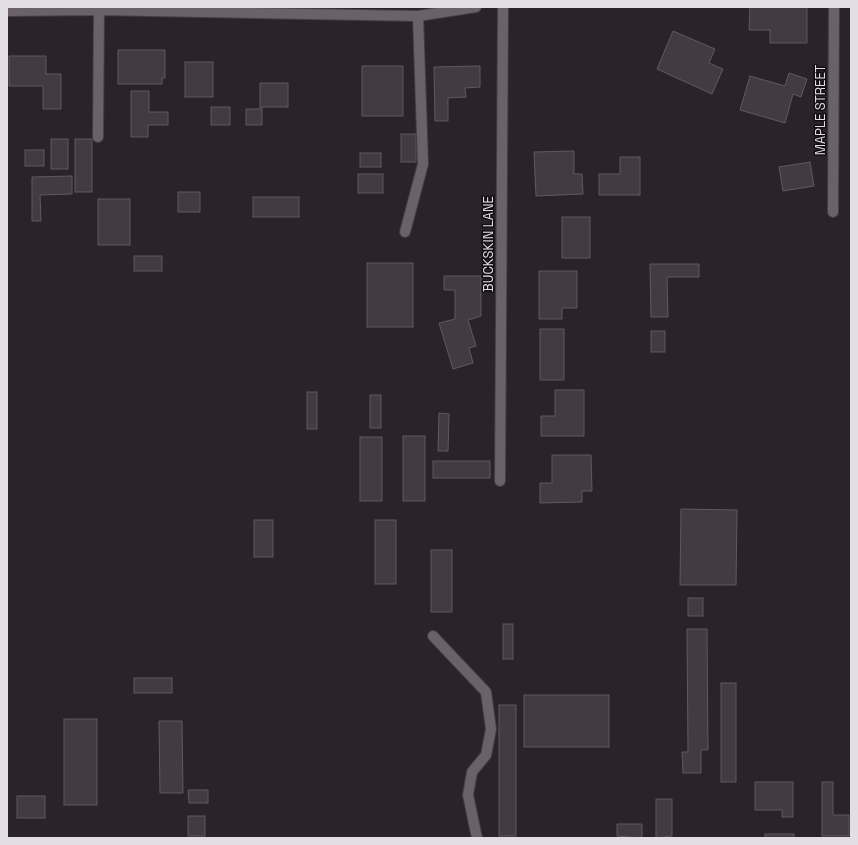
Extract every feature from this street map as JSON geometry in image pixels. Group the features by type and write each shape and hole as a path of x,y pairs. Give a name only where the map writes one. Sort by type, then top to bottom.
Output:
{"street":[{"path":"7,11 99,10 418,16 476,7"},
{"name":"BUCKSKIN LANE","path":"500,481 503,7"},
{"name":"MAPLE STREET","path":"833,212 834,7"},
{"path":"98,137 99,10"},
{"path":"405,232 423,164 418,16"},
{"path":"433,636 486,692 491,729 486,754 472,772 468,795 477,838"}],"building":[{"path":"750,7 807,7 807,43 770,43 770,30 749,30"},
{"path":"673,31 715,49 709,63 723,69 712,94 657,69"},
{"path":"118,50 165,50 165,78 162,78 162,84 118,84"},
{"path":"9,56 46,56 46,74 61,74 61,109 43,109 43,86 9,86"},
{"path":"185,62 213,62 213,97 185,97"},
{"path":"362,66 403,66 403,116 362,116"},
{"path":"480,66 480,87 465,88 466,97 448,98 448,121 435,121 434,67"},
{"path":"789,73 807,79 801,97 793,94 785,123 740,110 750,76 785,86"},
{"path":"260,83 288,83 288,107 262,107 262,125 246,125 246,109 260,109"},
{"path":"131,91 149,91 149,112 168,112 168,125 148,125 148,137 131,137"},
{"path":"211,107 230,107 230,125 211,125"},
{"path":"401,134 416,134 416,162 401,162"},
{"path":"51,139 68,139 68,169 51,169"},
{"path":"75,139 92,139 92,192 75,192"},
{"path":"25,150 44,150 44,166 25,166"},
{"path":"574,151 574,174 582,174 583,194 536,196 534,152"},
{"path":"360,153 381,153 381,167 360,167"},
{"path":"620,157 640,157 640,195 599,195 599,174 620,174"},
{"path":"810,162 814,186 783,191 779,167"},
{"path":"358,174 383,174 383,193 358,193"},
{"path":"72,176 72,194 40,195 41,221 32,221 32,177"},
{"path":"178,192 200,192 200,212 178,212"},
{"path":"253,197 299,197 299,217 253,217"},
{"path":"98,199 130,199 130,245 98,245"},
{"path":"562,217 590,217 590,258 562,258"},
{"path":"134,256 162,256 162,271 134,271"},
{"path":"367,263 413,263 413,327 367,327"},
{"path":"650,264 699,264 699,277 667,277 668,317 651,317"},
{"path":"539,271 577,271 577,308 562,308 562,319 539,319"},
{"path":"444,276 481,276 481,316 468,320 476,346 469,348 473,363 453,369 439,323 455,319 455,290 444,290"},
{"path":"540,329 564,329 564,380 540,380"},
{"path":"651,331 665,331 665,352 651,352"},
{"path":"555,390 584,390 584,436 541,436 541,416 555,416"},
{"path":"307,392 317,392 317,429 307,429"},
{"path":"370,395 381,395 381,428 370,428"},
{"path":"439,413 449,414 448,451 438,451"},
{"path":"403,436 425,436 425,501 403,501"},
{"path":"360,437 382,437 382,501 360,501"},
{"path":"552,455 591,455 592,491 582,491 582,502 540,503 540,483 552,483"},
{"path":"433,461 490,461 490,478 433,478"},
{"path":"681,509 737,510 736,585 680,585"},
{"path":"254,520 273,520 273,557 254,557"},
{"path":"375,520 396,520 396,584 375,584"},
{"path":"431,550 452,550 452,612 431,612"},
{"path":"688,598 703,598 703,616 688,616"},
{"path":"503,624 513,624 513,659 503,659"},
{"path":"687,629 707,629 708,750 701,750 701,773 683,773 682,752 688,752"},
{"path":"134,678 172,678 172,693 134,693"},
{"path":"721,683 736,683 736,782 721,782"},
{"path":"524,695 609,695 609,747 524,747"},
{"path":"499,705 516,705 516,836 499,836"},
{"path":"64,719 97,719 97,805 64,805"},
{"path":"159,721 182,721 183,793 160,793"},
{"path":"755,782 793,782 793,817 782,817 782,810 755,810"},
{"path":"822,782 833,782 833,815 849,815 849,836 822,836"},
{"path":"188,790 208,790 208,803 189,803"},
{"path":"17,796 45,796 45,818 17,818"},
{"path":"656,799 672,799 672,836 656,838"},
{"path":"188,816 205,816 205,836 188,836"},
{"path":"617,824 642,824 642,838 617,836"},
{"path":"765,834 794,834 794,838 765,838"}]}
